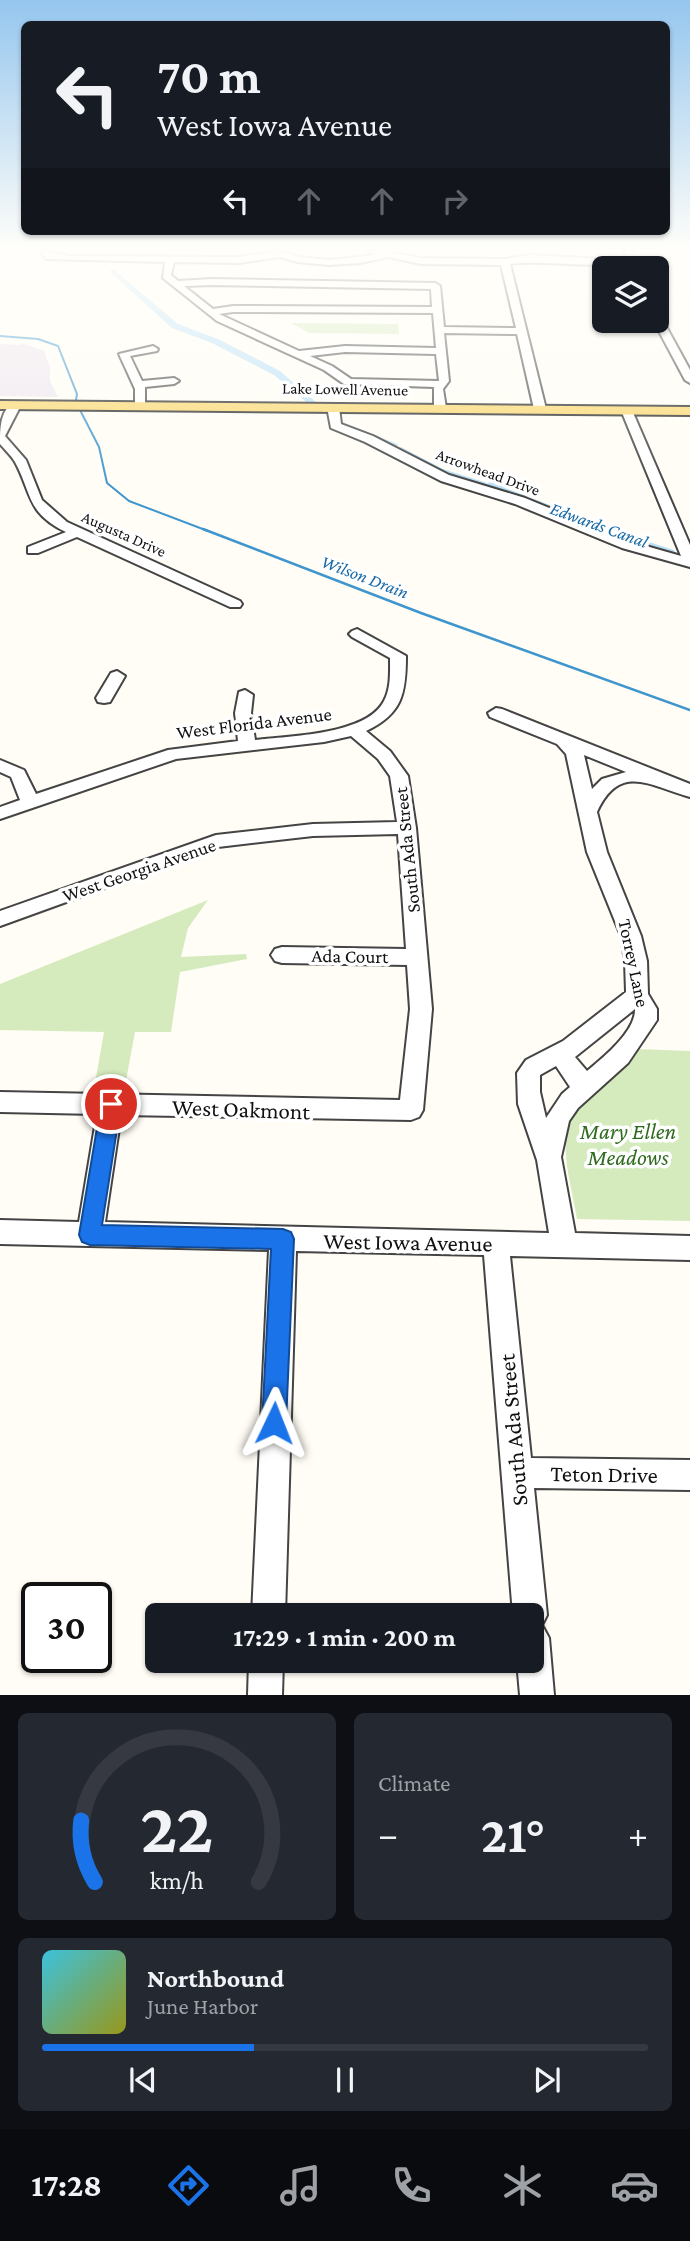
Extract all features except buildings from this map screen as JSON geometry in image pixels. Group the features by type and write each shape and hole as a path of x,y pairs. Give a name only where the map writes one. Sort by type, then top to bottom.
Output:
{"main road":[{"name":"Lake Lowell Avenue","path":"7,405 690,411"}],"street":[{"path":"248,330 355,384 442,384"},
{"path":"440,330 440,408"},
{"path":"448,330 521,331 540,409"},
{"path":"665,333 690,380"},
{"path":"131,405 137,385 124,354 153,349"},
{"path":"300,354 334,350 440,351"},
{"path":"137,385 174,381"},
{"name":"Augusta Drive","path":"7,405 0,436 20,460 36,502 49,516 75,533 220,595 235,604"},
{"name":"Arrowhead Drive","path":"333,407 335,426 369,439 433,472 520,501 627,545 690,562"},
{"path":"627,410 690,562"},
{"path":"33,550 75,533"},
{"path":"354,730 375,720 391,705 398,681 398,656 356,634"},
{"path":"104,698 117,676"},
{"path":"245,695 243,713 247,745"},
{"path":"496,713 690,790"},
{"name":"West Florida Avenue","path":"0,813 174,754 324,737 354,730"},
{"name":"South Ada Street","path":"354,730 384,755 399,776 407,828 421,1009 414,1082"},
{"name":"Torrey Lane","path":"564,740 575,753 597,852 631,936 636,961 637,995 646,1009 646,1020 620,1056 570,1101 558,1118 549,1157 564,1245"},
{"path":"0,765 18,774 31,803"},
{"path":"587,814 600,788 619,777 641,777 670,782"},
{"name":"West Georgia Avenue","path":"0,919 216,841 313,830 407,828"},
{"name":"Ada Court","path":"282,955 417,957"},
{"path":"549,1157 534,1114 528,1075 531,1068 560,1055 606,1024 637,995"},
{"path":"560,1055 577,1074 583,1090"},
{"name":"West Oakmont","path":"0,1102 302,1112 411,1110 414,1082"},
{"path":"90,1235 111,1104"},
{"name":"West Iowa Avenue","path":"0,1232 690,1248"},
{"path":"268,1603 283,1239"},
{"name":"South Ada Street","path":"496,1244 529,1603"},
{"name":"Teton Drive","path":"518,1474 690,1475"},
{"path":"265,1695 266,1673"},
{"path":"535,1673 537,1695"}],"shaded area":[{"path":"22,343 44,351 50,367 50,381 58,397 0,396 0,344"}],"green space":[{"path":"304,330 399,330 399,334 309,333"},
{"path":"208,900 188,928 181,957 246,954 247,959 180,972 171,1032 135,1032 124,1091 94,1089 104,1032 0,1030 0,984"},
{"name":"Mary Ellen Meadows","path":"637,1049 690,1051 690,1221 577,1219 566,1153 567,1127 571,1115"}],"waterway":[{"name":"Edwards Canal","path":"186,330 215,341 277,373 313,403"},
{"name":"Wilson Drain","path":"0,336 38,339 58,346 77,394 76,400"},
{"name":"Wilson Drain","path":"81,412 99,447 107,483 129,501 208,531"},
{"name":"Edwards Canal","path":"322,412 325,415"},
{"name":"Edwards Canal","path":"340,424 394,446"},
{"name":"Edwards Canal","path":"401,450 440,471 482,483"},
{"name":"Edwards Canal","path":"490,485 522,496"},
{"name":"Edwards Canal","path":"529,499 629,539 670,552"},
{"name":"Wilson Drain","path":"203,529 421,613 690,710"}],"route":[{"path":"111,1104 90,1235 283,1239 274,1423"}]}
